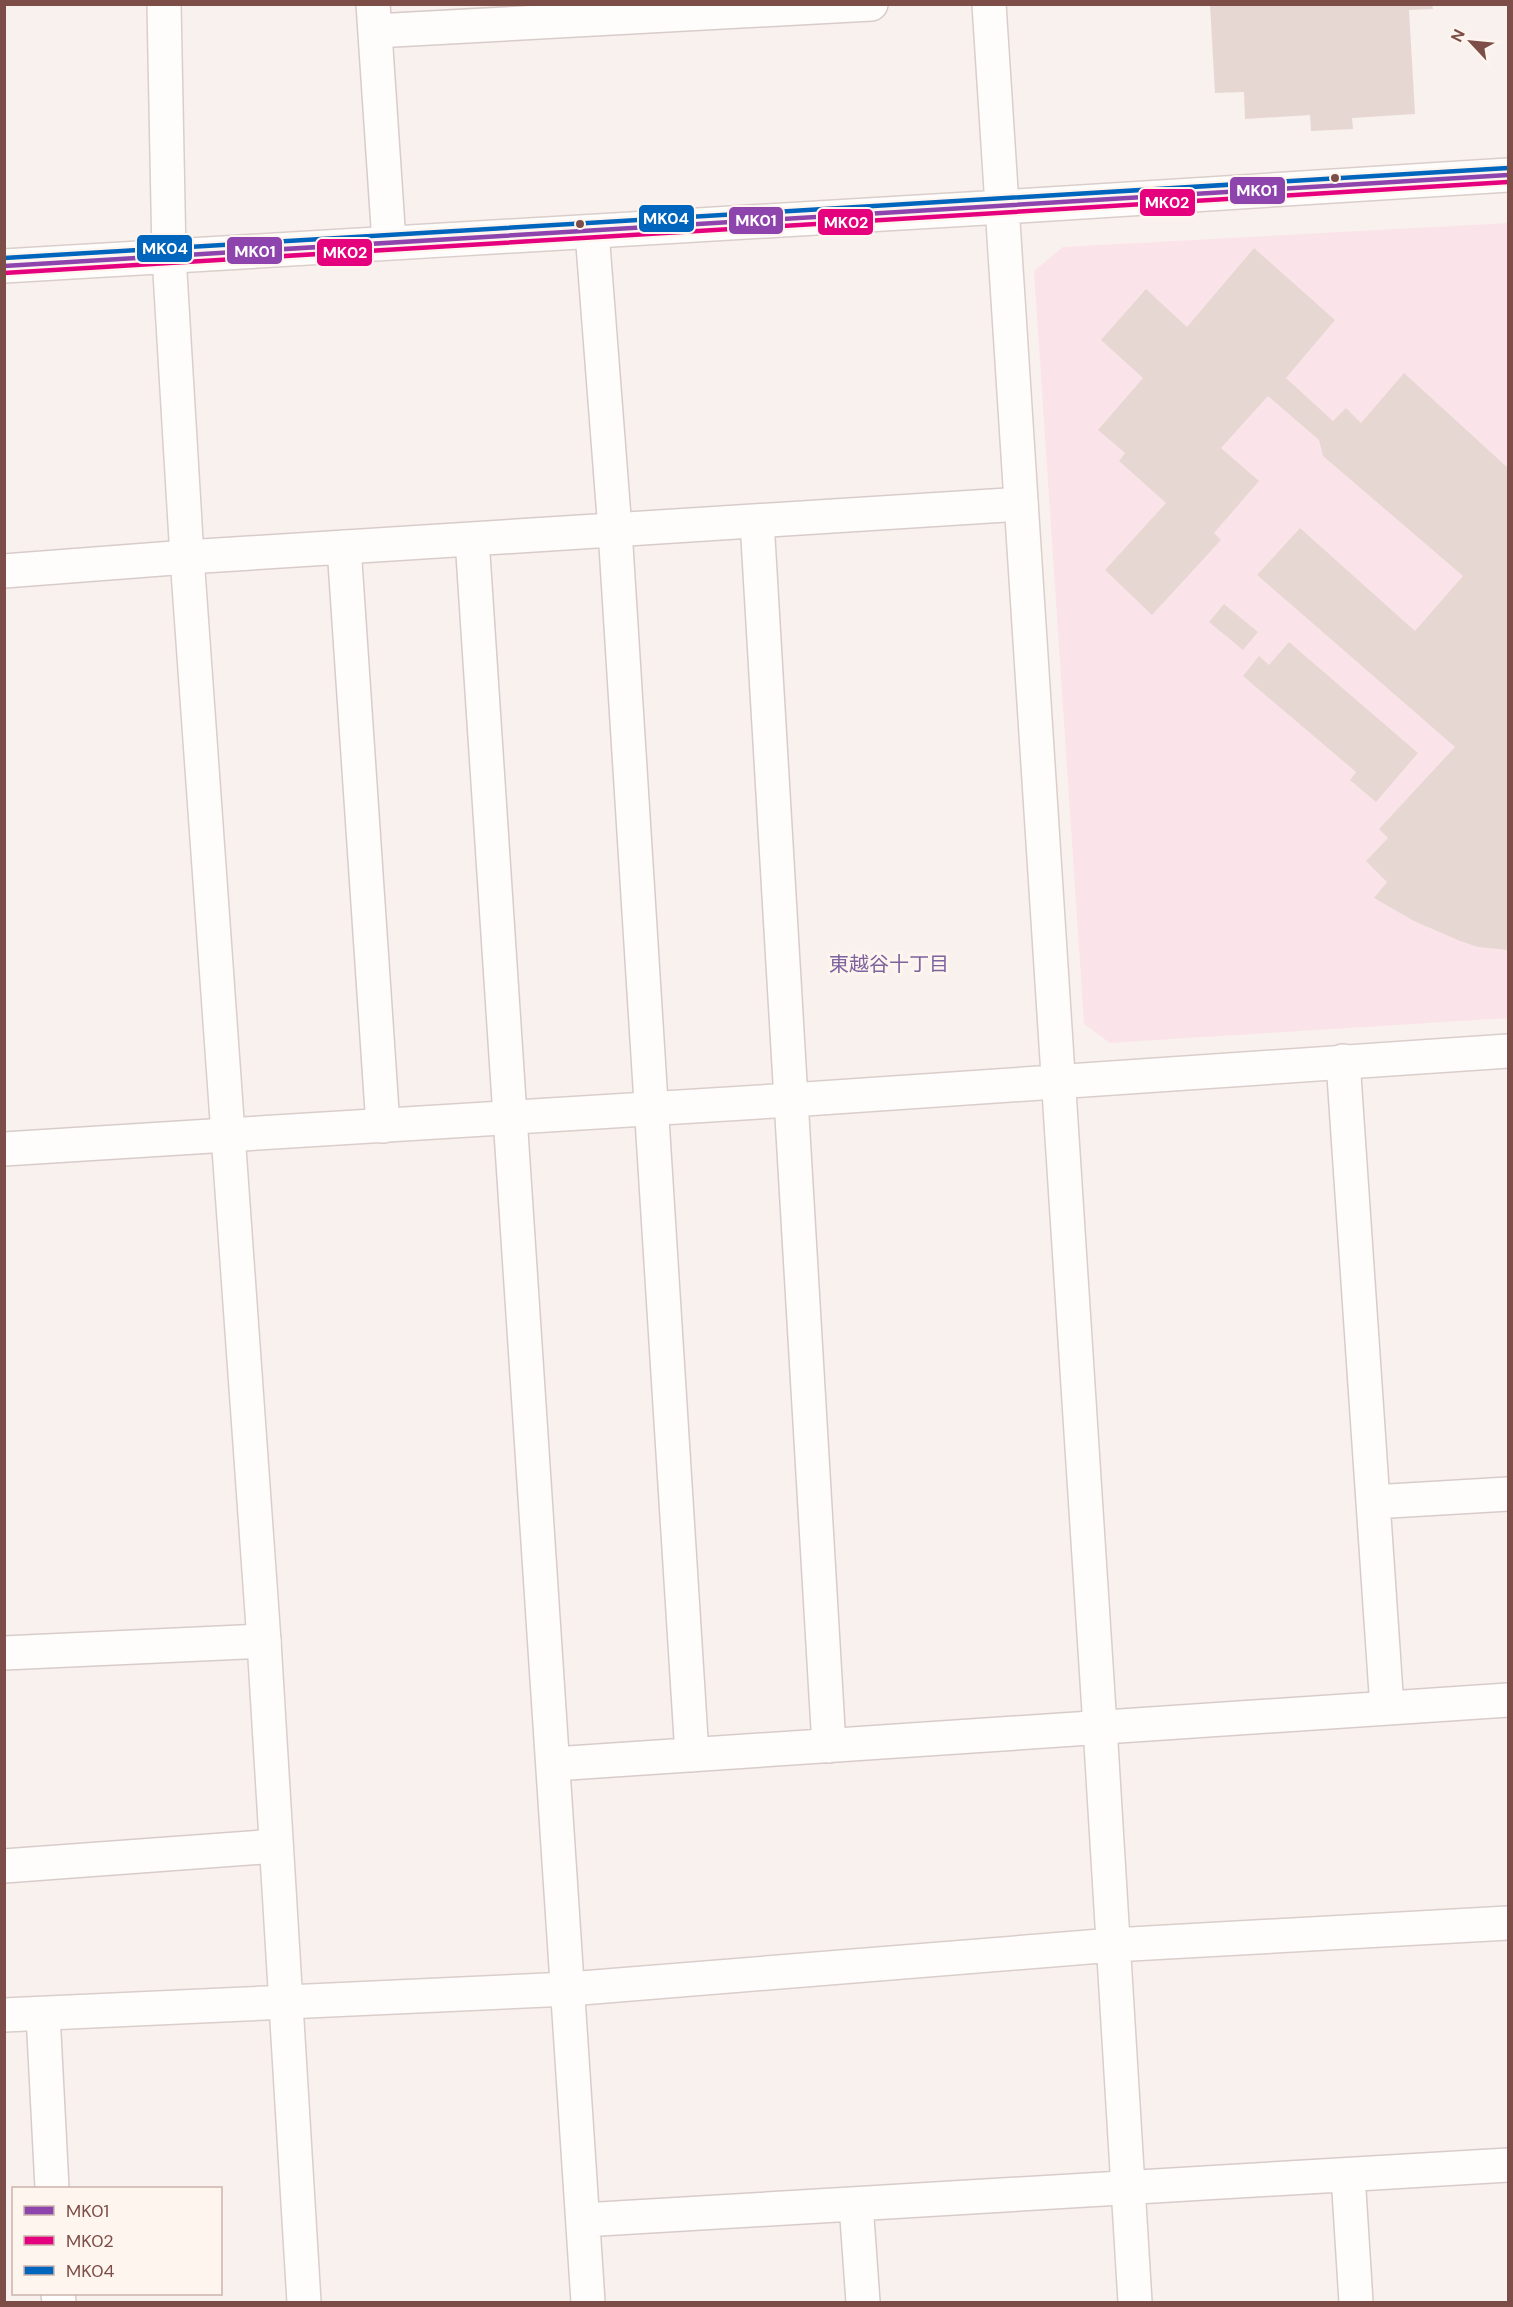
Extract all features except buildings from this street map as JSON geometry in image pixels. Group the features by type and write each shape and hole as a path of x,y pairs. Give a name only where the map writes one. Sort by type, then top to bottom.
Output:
{"street":[{"path":"164,4 169,256 187,557 264,1641 304,2302"},
{"path":"389,243 374,18 871,4"},
{"path":"989,4 1135,2302"},
{"path":"4,266 1509,175"},
{"path":"592,232 615,530 692,1755"},
{"path":"4,572 187,557 1021,504"},
{"path":"757,521 829,1746"},
{"path":"472,539 588,2302"},
{"path":"344,547 382,1126"},
{"path":"4,1149 791,1100 1509,1050"},
{"path":"1342,1061 1387,1708"},
{"path":"1373,1502 1509,1494"},
{"path":"4,1653 264,1641"},
{"path":"554,1764 1509,1700"},
{"path":"4,1866 276,1846"},
{"path":"4,2015 569,1989 1113,1945 1509,1923"},
{"path":"43,2013 52,2187"},
{"path":"583,2220 1509,2165"},
{"path":"1348,2175 1356,2302"},
{"path":"856,2204 863,2302"}],"shaded area":[{"path":"1508,223 1508,1018 1110,1043 1084,1024 1034,271 1063,247"}],"transit line":[{"name":"MK04","path":"4,258 1508,168"},
{"name":"MK01","path":"4,266 1508,175"},
{"name":"MK02","path":"4,273 1508,182"}],"district":[{"name":"東越谷十丁目","path":"889,964"}]}
